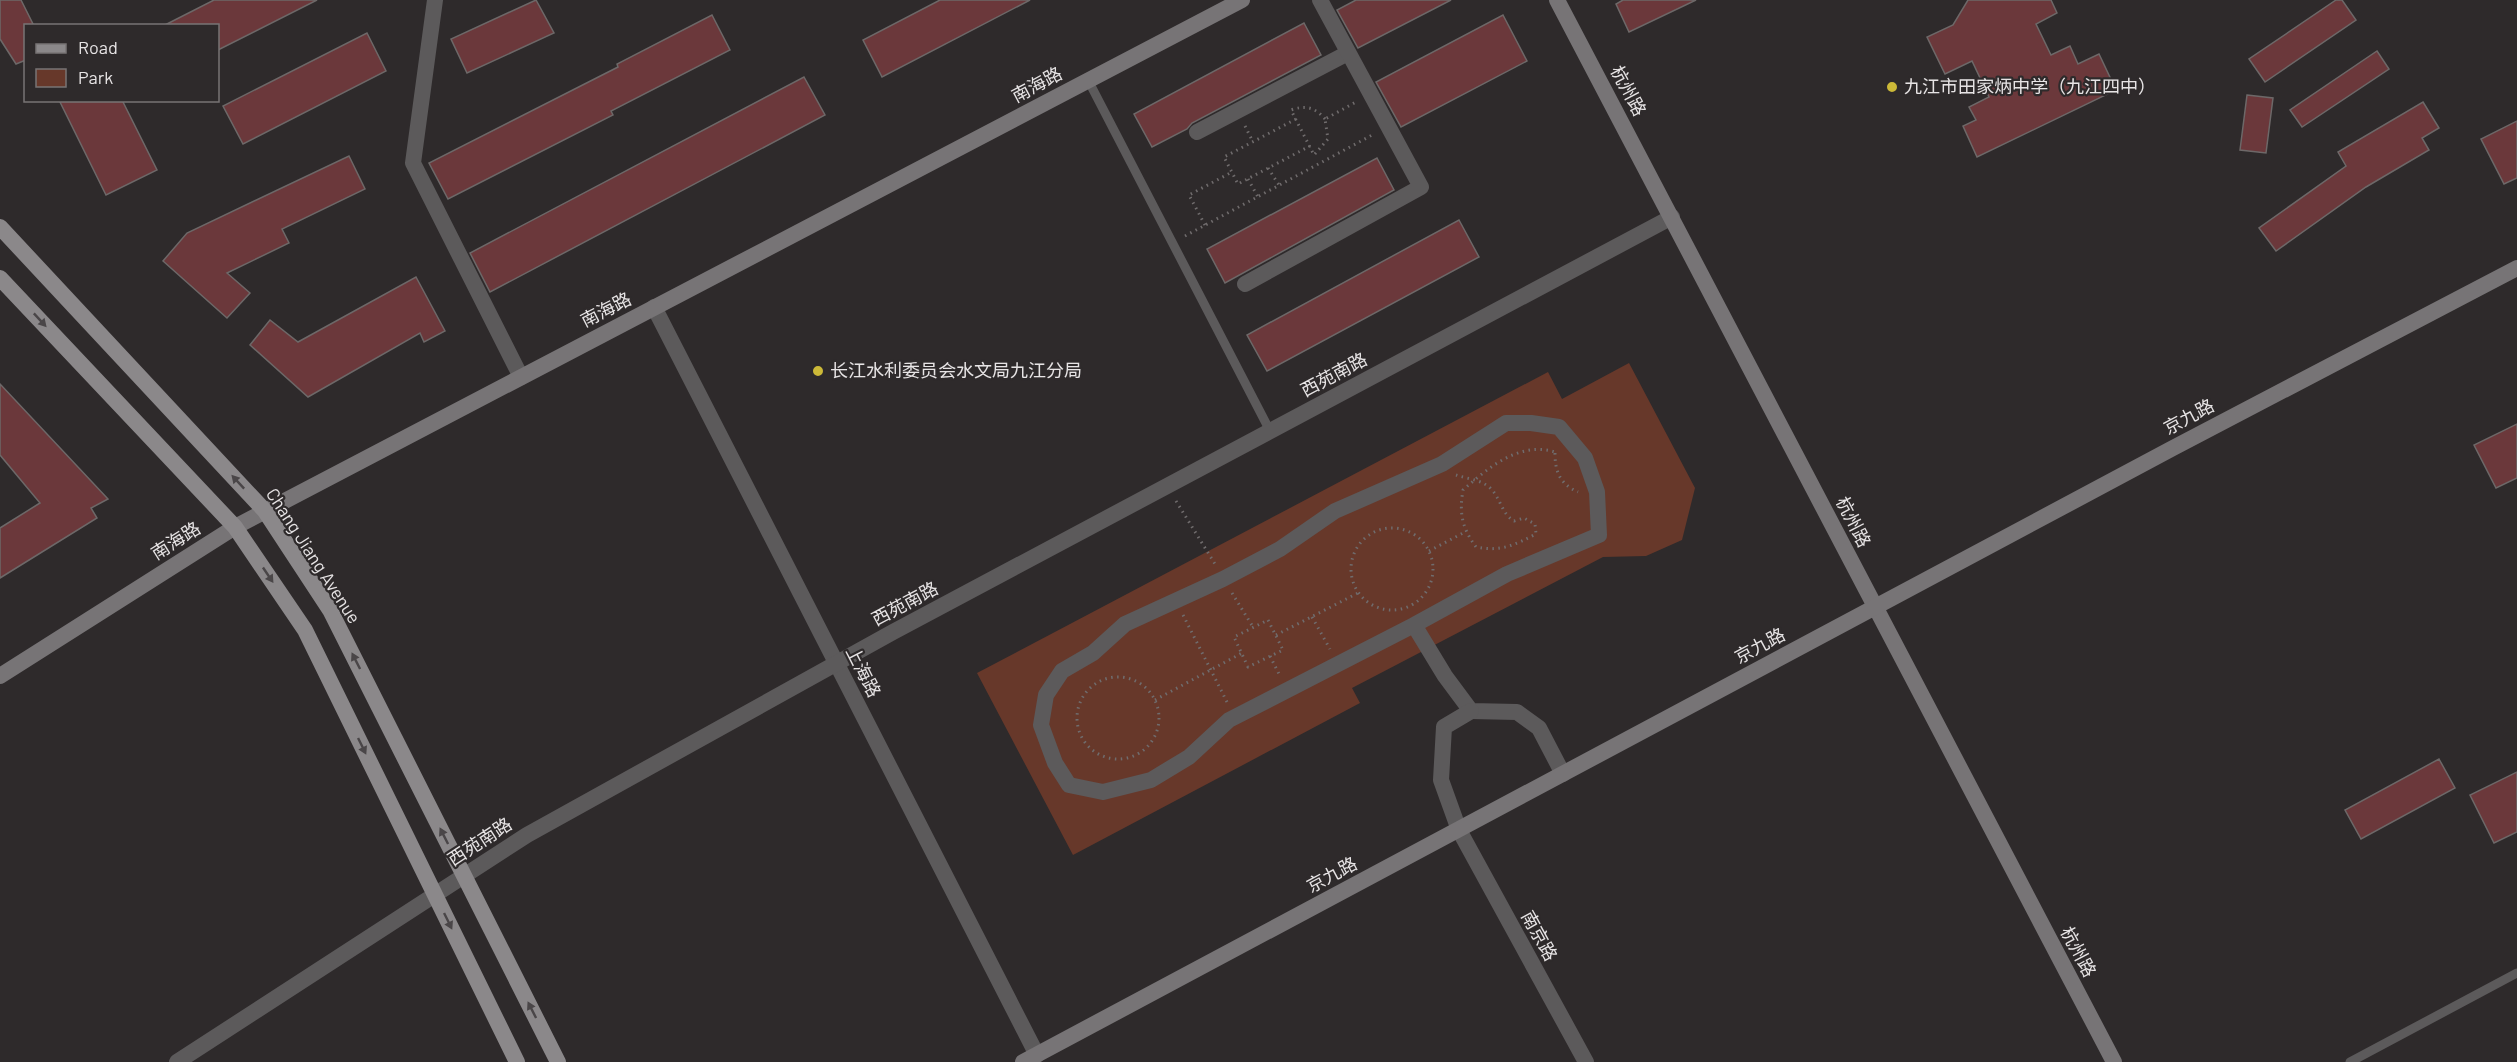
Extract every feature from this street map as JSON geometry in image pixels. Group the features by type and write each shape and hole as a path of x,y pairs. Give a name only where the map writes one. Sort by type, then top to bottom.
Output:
{"main road":[{"name":"南海路","path":"0,676 235,527 1242,0"},
{"name":"杭州路","path":"1557,0 2114,1062"},
{"name":"Chang Jiang Avenue","path":"0,227 265,511 330,610 558,1062"},
{"name":"京九路","path":"1030,1058 1875,607 2517,268"},
{"path":"0,278 235,527 304,630 517,1062"}],"street":[{"path":"435,0 413,163 521,377"},
{"path":"1245,284 1421,187 1320,0"},
{"path":"1197,132 1348,53"},
{"name":"西苑南路","path":"177,1062 527,835 837,663 1672,217"},
{"name":"上海路","path":"654,307 837,663 1030,1058"},
{"path":"1506,423 1531,423 1558,427 1567,437 1585,458 1597,492 1599,535 1507,574 1414,625 1338,662 1235,717 1189,757 1151,780 1103,792 1069,784 1055,763 1041,726 1046,695 1062,671 1093,653 1125,624 1223,579 1280,549 1335,511 1442,464 1506,423"},
{"path":"1414,625 1445,676 1471,711 1517,712 1539,728 1563,774"},
{"name":"南京路","path":"1471,711 1444,727 1441,780 1459,830 1586,1062"}],"lane":[{"path":"1088,80 1270,431"},
{"path":"2350,1062 2517,973"}],"path":[{"path":"1325,119 1371,94"},
{"path":"1299,107 1313,109 1325,119 1328,132 1324,146 1314,155 1296,119 1291,110 1299,107"},
{"path":"1296,119 1224,157 1238,184 1310,146"},
{"path":"1173,243 1389,127"},
{"path":"1268,168 1279,185"},
{"path":"1205,225 1189,195 1232,172"},
{"path":"1248,179 1257,197"},
{"path":"1567,437 1555,452 1555,467 1561,482 1577,492 1597,492"},
{"path":"1442,464 1457,476 1473,480 1482,482 1492,489 1508,518 1514,521 1524,518 1535,524 1536,534 1511,547 1492,551 1476,548 1465,532 1460,509 1463,490 1473,480 1500,460 1542,448 1555,452"},
{"path":"1166,486 1253,627"},
{"path":"1383,529 1410,532 1421,540 1429,551 1433,565 1432,578 1427,591 1412,605 1392,611 1379,609 1367,603 1358,593 1352,581 1353,554 1370,534 1383,529"},
{"path":"1429,551 1465,532"},
{"path":"1276,635 1358,593"},
{"path":"1176,601 1235,717"},
{"path":"1312,617 1338,662"},
{"path":"1268,620 1276,635 1283,650 1248,667 1234,637 1268,620"},
{"path":"1155,700 1242,653"},
{"path":"1270,656 1287,690"},
{"path":"1109,678 1136,681 1147,689 1155,700 1160,713 1159,727 1153,740 1144,751 1131,757 1105,758 1084,742 1078,729 1079,703 1096,683 1109,678"}],"green space":[{"path":"1629,363 1695,488 1682,540 1646,556 1603,557 1352,688 1360,703 1073,855 977,673 1548,372 1562,399"}],"building":[{"path":"0,0 21,0 33,24 24,24 24,61 16,64 0,39"},
{"path":"214,0 317,0 219,49 219,24 167,24"},
{"path":"536,0 554,33 467,73 451,39"},
{"path":"940,0 1030,0 882,77 863,40"},
{"path":"1356,0 1451,0 1358,48 1337,10"},
{"path":"1623,0 1696,0 1629,32 1616,4"},
{"path":"1968,0 2051,0 2057,13 2036,24 2051,55 2070,46 2078,64 2099,54 2116,90 1977,157 1963,126 1976,120 1969,107 1989,97 1972,61 1945,74 1927,37 1953,25"},
{"path":"2336,0 2342,0 2356,20 2265,82 2249,59"},
{"path":"712,15 730,50 611,111 613,115 448,199 429,163 618,67 617,64"},
{"path":"1503,15 1527,61 1401,127 1376,82"},
{"path":"1304,23 1321,55 1192,123 1187,129 1152,147 1134,114"},
{"path":"367,33 386,71 243,144 223,106"},
{"path":"2377,51 2389,69 2302,127 2290,110"},
{"path":"804,77 825,115 490,292 470,253"},
{"path":"2247,95 2273,98 2266,153 2240,150"},
{"path":"60,102 123,102 157,170 106,195"},
{"path":"2423,102 2439,128 2422,138 2429,150 2366,187 2276,251 2259,228 2346,166 2338,152"},
{"path":"2517,121 2517,178 2504,184 2481,139"},
{"path":"349,156 365,189 282,229 289,243 227,273 250,293 227,318 163,261 187,233"},
{"path":"1377,158 1394,190 1225,283 1207,249"},
{"path":"1459,220 1479,257 1267,371 1247,335"},
{"path":"416,277 445,331 424,342 420,333 308,397 250,345 270,320 298,342"},
{"path":"0,384 108,499 91,508 97,518 0,578 0,528 40,503 0,455"},
{"path":"2517,424 2517,478 2496,488 2474,445"},
{"path":"2439,759 2455,788 2361,839 2345,810"},
{"path":"2517,772 2517,832 2494,843 2470,795"}],"place":[{"name":"九江市田家炳中学（九江四中）","path":"1892,87"},
{"name":"长江水利委员会水文局九江分局","path":"818,371"}]}
